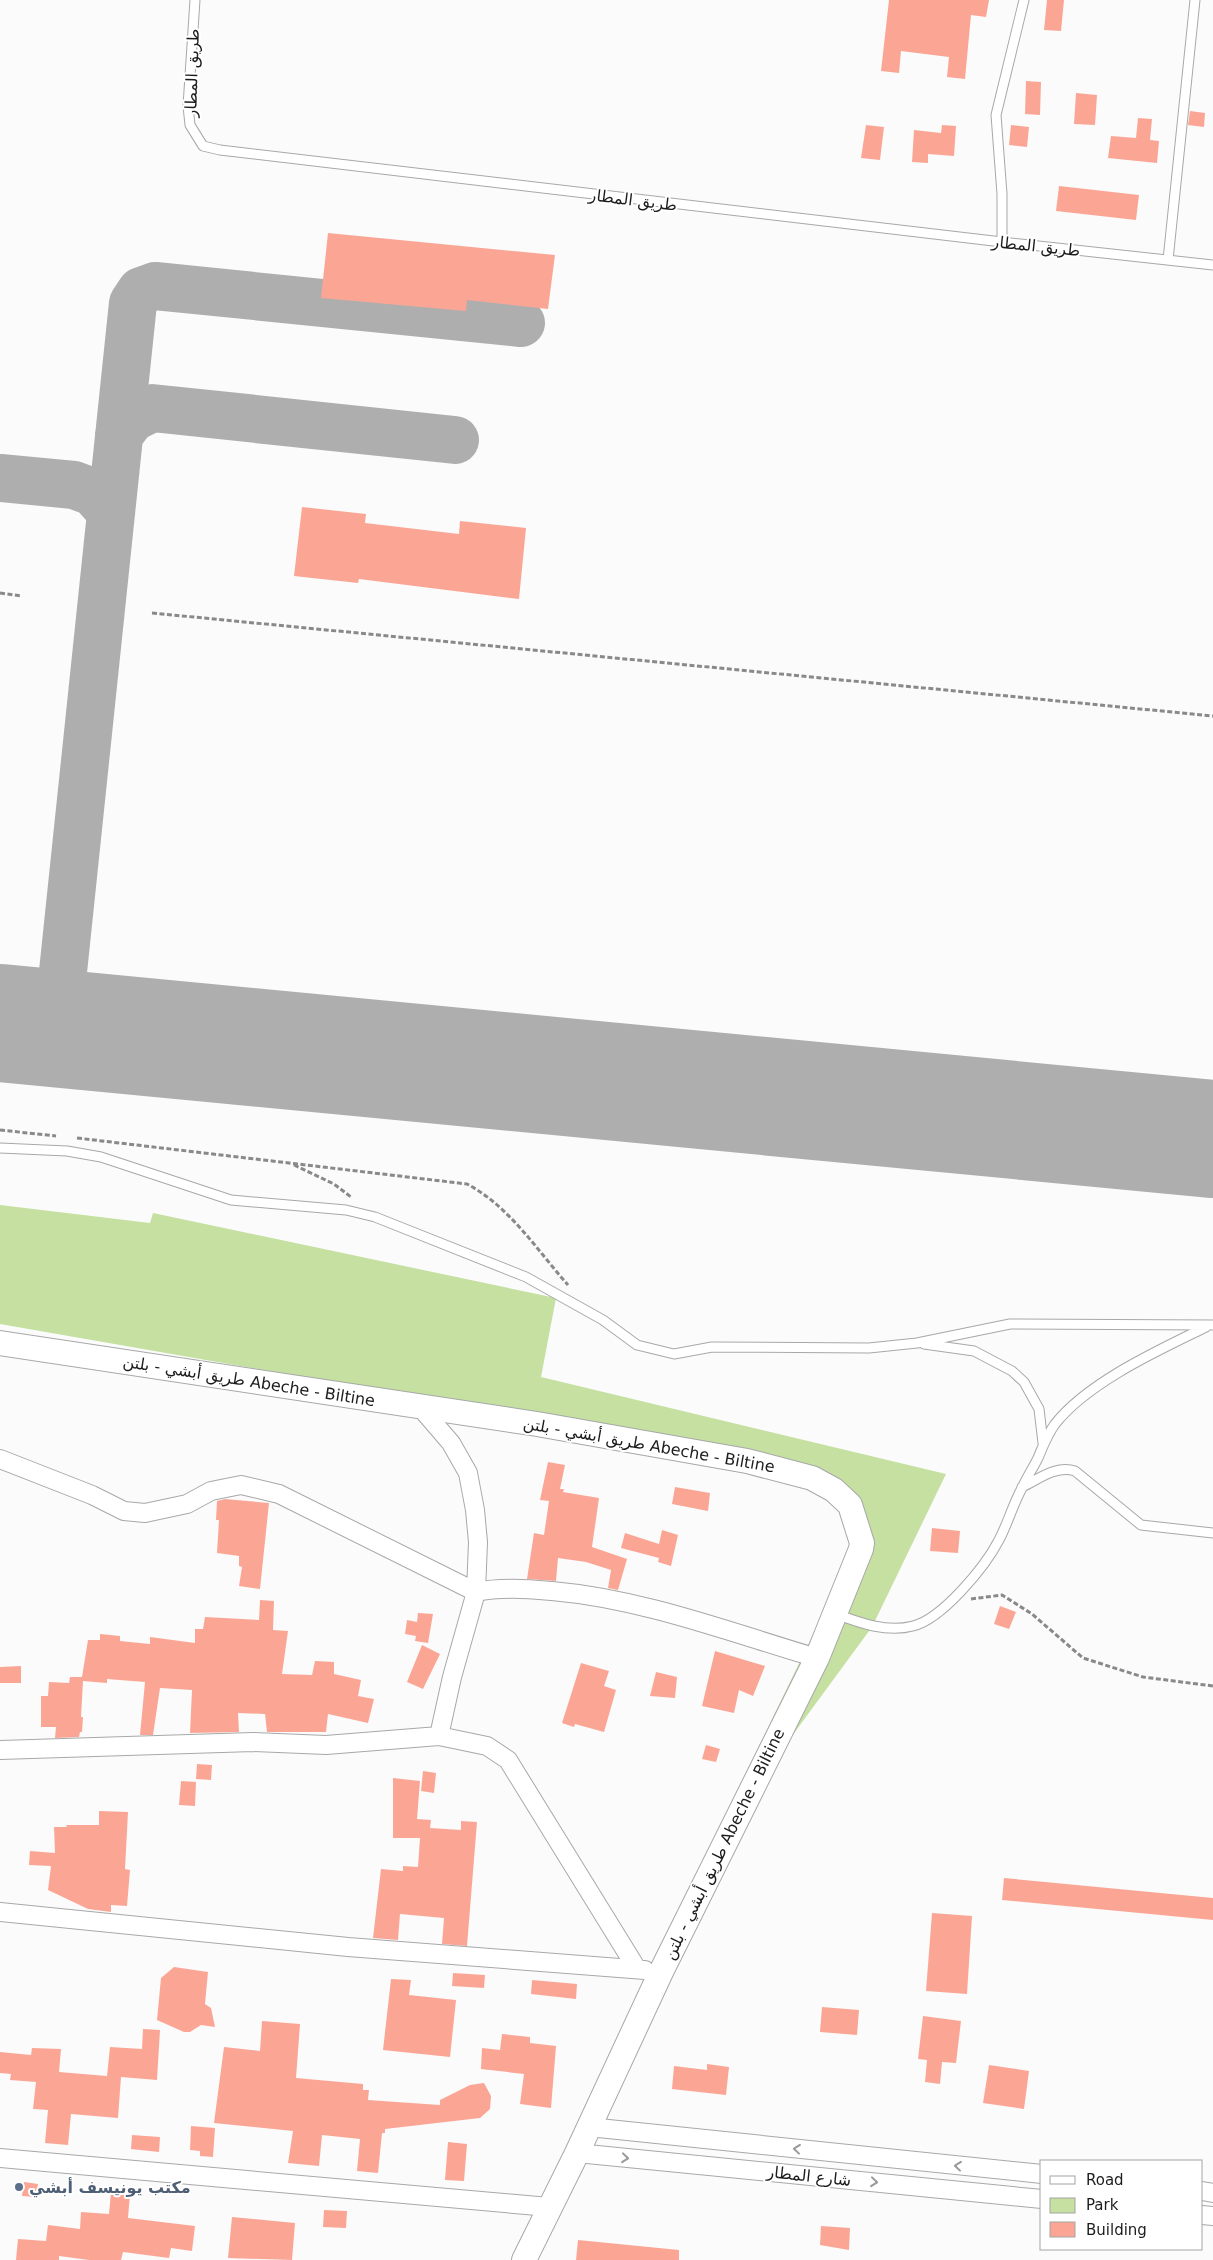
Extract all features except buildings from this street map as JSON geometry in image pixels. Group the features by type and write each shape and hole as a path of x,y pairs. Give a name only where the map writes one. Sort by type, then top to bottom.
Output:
{"main road":[{"name":"طريق أبشي - بلتن Abeche - Biltine","path":"0,1343 537,1424 747,1461 812,1478 834,1490 850,1505 862,1543 817,1658 661,1972 577,2153 524,2260"}],"street":[{"path":"420,1407 451,1443 468,1473 475,1510 478,1542 476,1592 452,1677 439,1736"},
{"path":"0,1459 92,1495 124,1511 145,1514 187,1504 211,1491 241,1485 265,1489 280,1494 476,1592 497,1588 540,1590 629,1602 817,1658"},
{"path":"0,1750 254,1742 326,1745 439,1736 487,1746 508,1760 637,1969"},
{"path":"0,1912 338,1946 661,1972"},
{"name":"شارع المطار","path":"588,2127 1040,2174"},
{"name":"شارع المطار","path":"577,2153 1040,2199"},
{"path":"0,2158 549,2207"},
{"path":"987,2194 990,2169"}],"lane":[{"name":"طريق المطار","path":"195,0 188,106 190,124 203,146 246,155 1213,265"},
{"path":"1002,242 1002,194 996,115 1024,0"},
{"path":"1168,260 1195,0"},
{"path":"0,1148 67,1151 101,1157 231,1200 346,1210 375,1217 526,1277 592,1314 637,1345 674,1354 712,1347 868,1348 918,1343 1010,1324 1211,1325"},
{"path":"835,1614 872,1627 911,1627 930,1620 966,1587 998,1541 1021,1488 1039,1456 1043,1443 1056,1423 1081,1398 1145,1357 1211,1325"},
{"path":"918,1343 974,1351 1012,1371 1024,1382 1039,1409 1043,1443"},
{"path":"1021,1488 1057,1470 1069,1469 1075,1471 1142,1525 1213,1533"}],"path":[{"path":"0,593 22,596"},
{"path":"152,613 1213,716"},
{"path":"0,1130 59,1136"},
{"path":"69,1137 467,1184 487,1194 502,1208 592,1314"},
{"path":"289,1163 334,1184 375,1217"},
{"path":"950,1601 1002,1596 1032,1614 1083,1658 1143,1677 1213,1686"}],"green space":[{"path":"0,1205 150,1223 153,1213 556,1298 541,1377 946,1474 872,1627 709,1849 854,1550 855,1515 803,1476 292,1375 0,1324"}],"taxiway":[{"path":"57,1029 133,303 141,291 155,286 521,323"},
{"path":"119,435 132,418 152,408 455,440"},
{"path":"0,478 74,485 93,492 111,512"}],"runway":[{"path":"0,1023 1213,1139"}],"place":[{"name":"مكتب يونيسف أبشي","path":"19,2187"}]}
